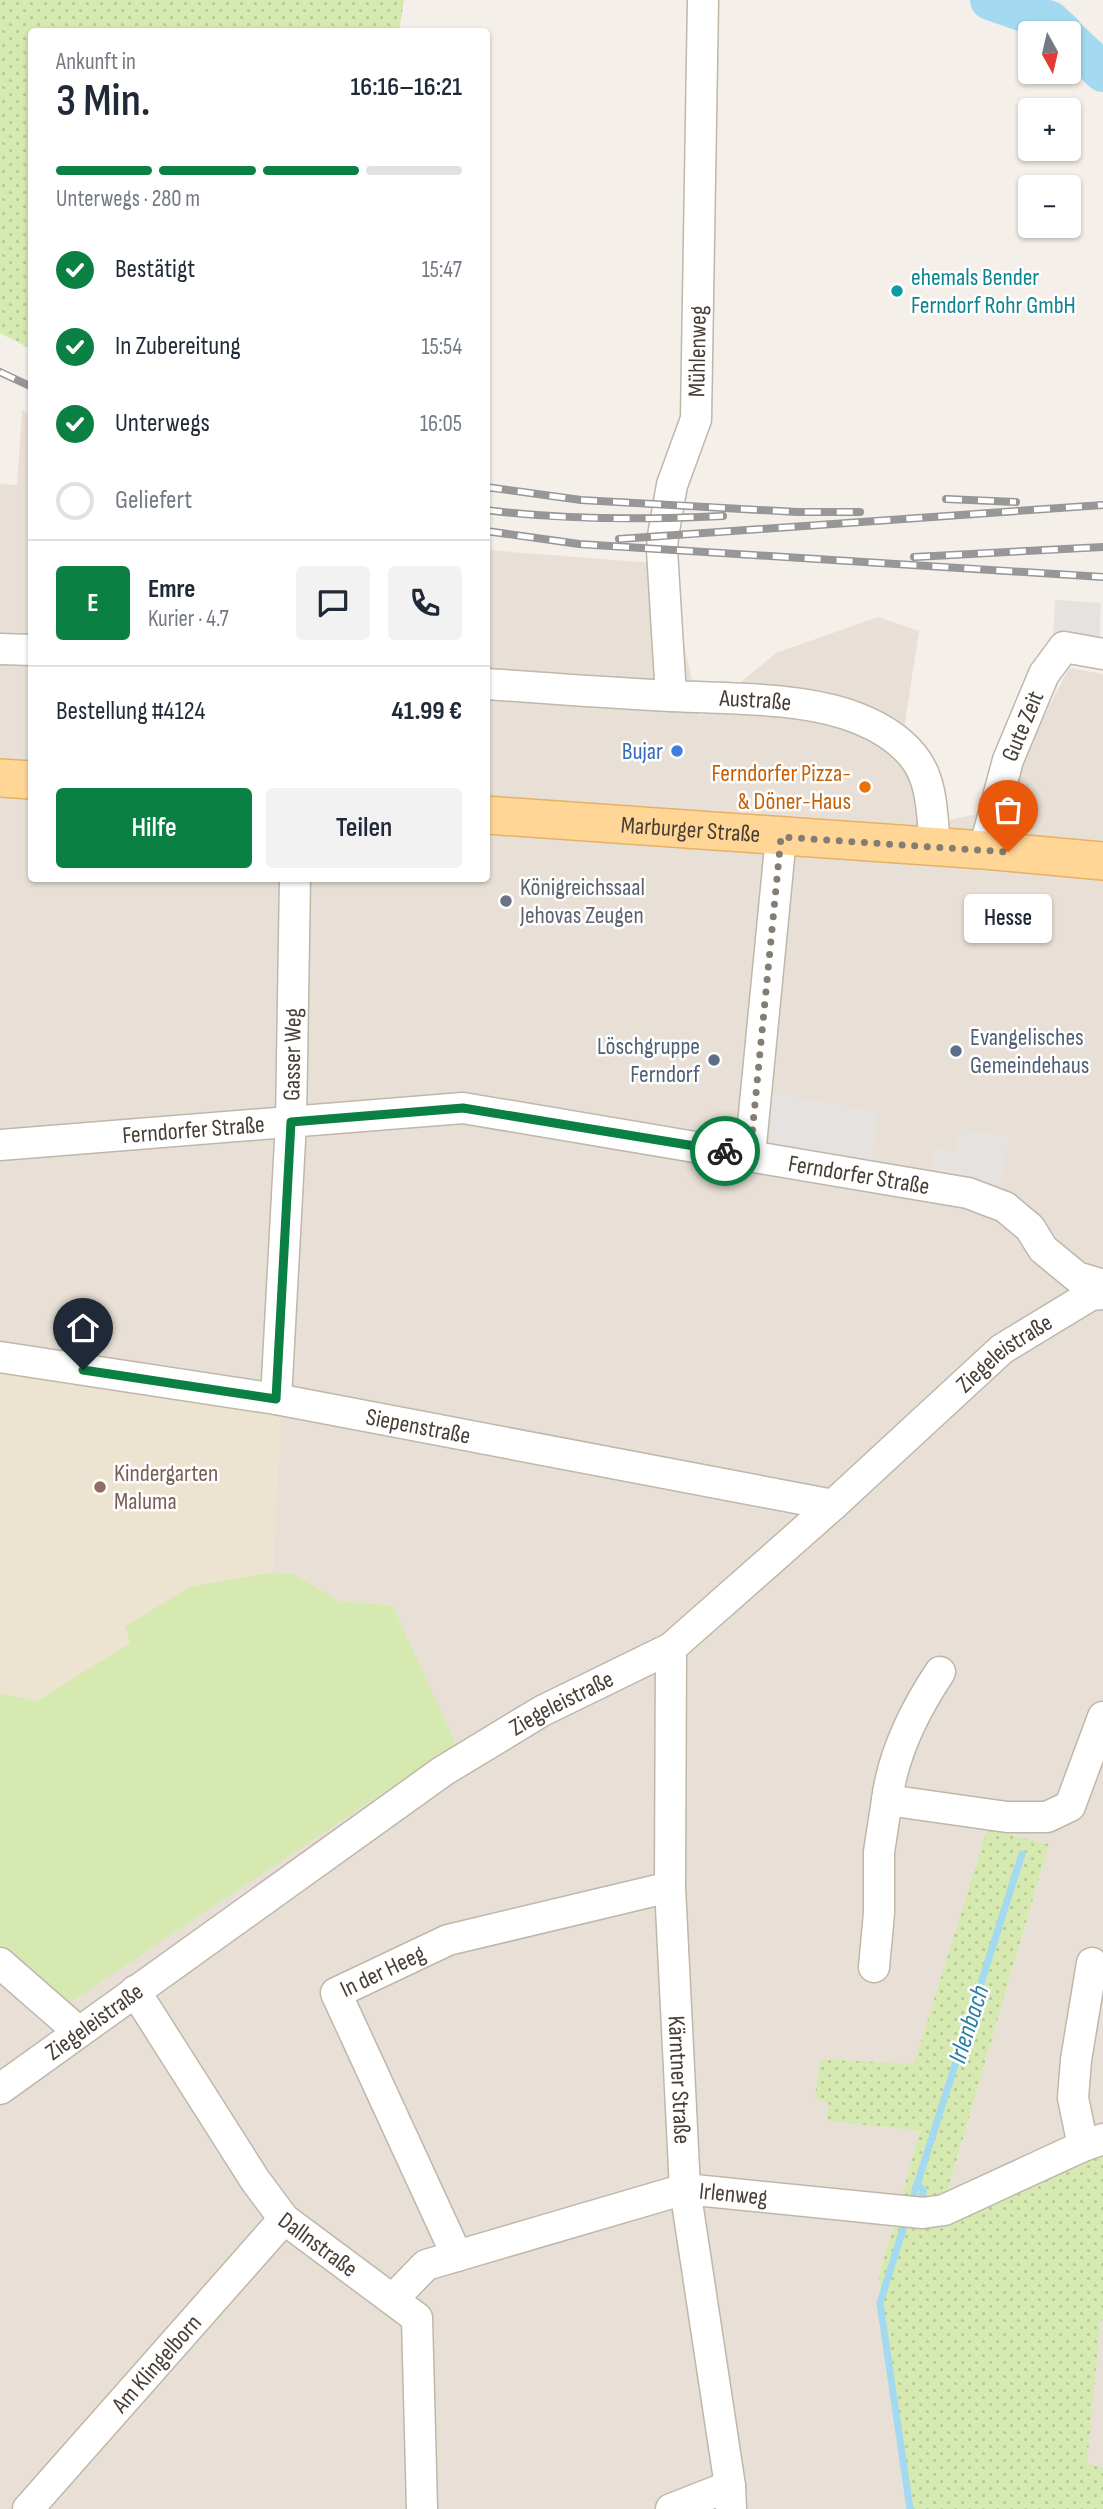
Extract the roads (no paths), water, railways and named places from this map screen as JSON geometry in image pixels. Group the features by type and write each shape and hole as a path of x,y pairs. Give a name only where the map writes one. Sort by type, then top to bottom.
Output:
{"main road":[{"path":"0,778 28,780"},
{"name":"Marburger Straße","path":"490,815 984,850 1103,861"}],"street":[{"name":"Mühlenweg","path":"671,696 662,550 672,485 696,419 703,0"},
{"name":"Gute Zeit","path":"984,850 1008,760 1044,674 1064,647 1103,654"},
{"path":"0,649 28,650"},
{"name":"Austraße","path":"490,684 748,699 827,709 870,723 912,754 927,776 935,847"},
{"path":"750,1155 781,837"},
{"name":"Gasser Weg","path":"276,1399 291,1122 295,882"},
{"name":"Ferndorfer Straße","path":"0,1145 463,1108 968,1193 1004,1207 1030,1228 1043,1249 1077,1277 1103,1285"},
{"name":"Ziegeleistraße","path":"0,2089 443,1771 542,1711 671,1648 833,1505 1002,1349 1091,1295 1103,1294"},
{"name":"Siepenstraße","path":"0,1357 276,1399 833,1505"},
{"name":"Kärntner Straße","path":"671,1648 670,1887 685,2189 731,2498"},
{"path":"874,1968 879,1913 880,1852 894,1760 920,1702 940,1672"},
{"path":"887,1800 1007,1817 1047,1817 1070,1806 1103,1717"},
{"name":"In der Heeg","path":"457,2256 335,1993 448,1940 670,1887"},
{"path":"0,1963 79,2032"},
{"name":"Irlenweg","path":"393,2299 426,2265 685,2189 923,2213 944,2210 1093,2142 1073,2098 1076,2060 1092,1964"},
{"name":"Dallnstraße","path":"135,1991 256,2180 284,2219 417,2318 422,2509"},
{"name":"Am Klingelborn","path":"28,2509 284,2219"},
{"path":"671,2509 731,2498"}],"waterway":[{"path":"990,0 1050,21"},
{"path":"1082,52 1103,72"},
{"name":"Irlenbach","path":"914,2194 1022,1854"},
{"path":"917,2184 923,2190 923,2199 929,2200"},
{"name":"Irlenbach","path":"903,2229 880,2303 910,2509"}],"railway":[{"path":"0,372 28,385"},
{"path":"490,488 581,500 797,512 860,512"},
{"path":"946,499 1016,502"},
{"path":"619,539 1103,505"},
{"path":"490,510 604,518 723,516"},
{"path":"490,532 579,544 1103,577"},
{"path":"914,557 1103,547"}],"place":[{"name":"ehemals Bender Ferndorf Rohr GmbH","path":"897,291"},
{"name":"Bujar","path":"677,751"},
{"name":"Ferndorfer Pizza- & Döner-Haus","path":"865,787"},
{"name":"Hesse","path":"1008,852"},
{"name":"Königreichssaal Jehovas Zeugen","path":"506,901"},
{"name":"Evangelisches Gemeindehaus","path":"956,1051"},
{"name":"Löschgruppe Ferndorf","path":"714,1060"},
{"name":"Kindergarten Maluma","path":"100,1487"}]}
